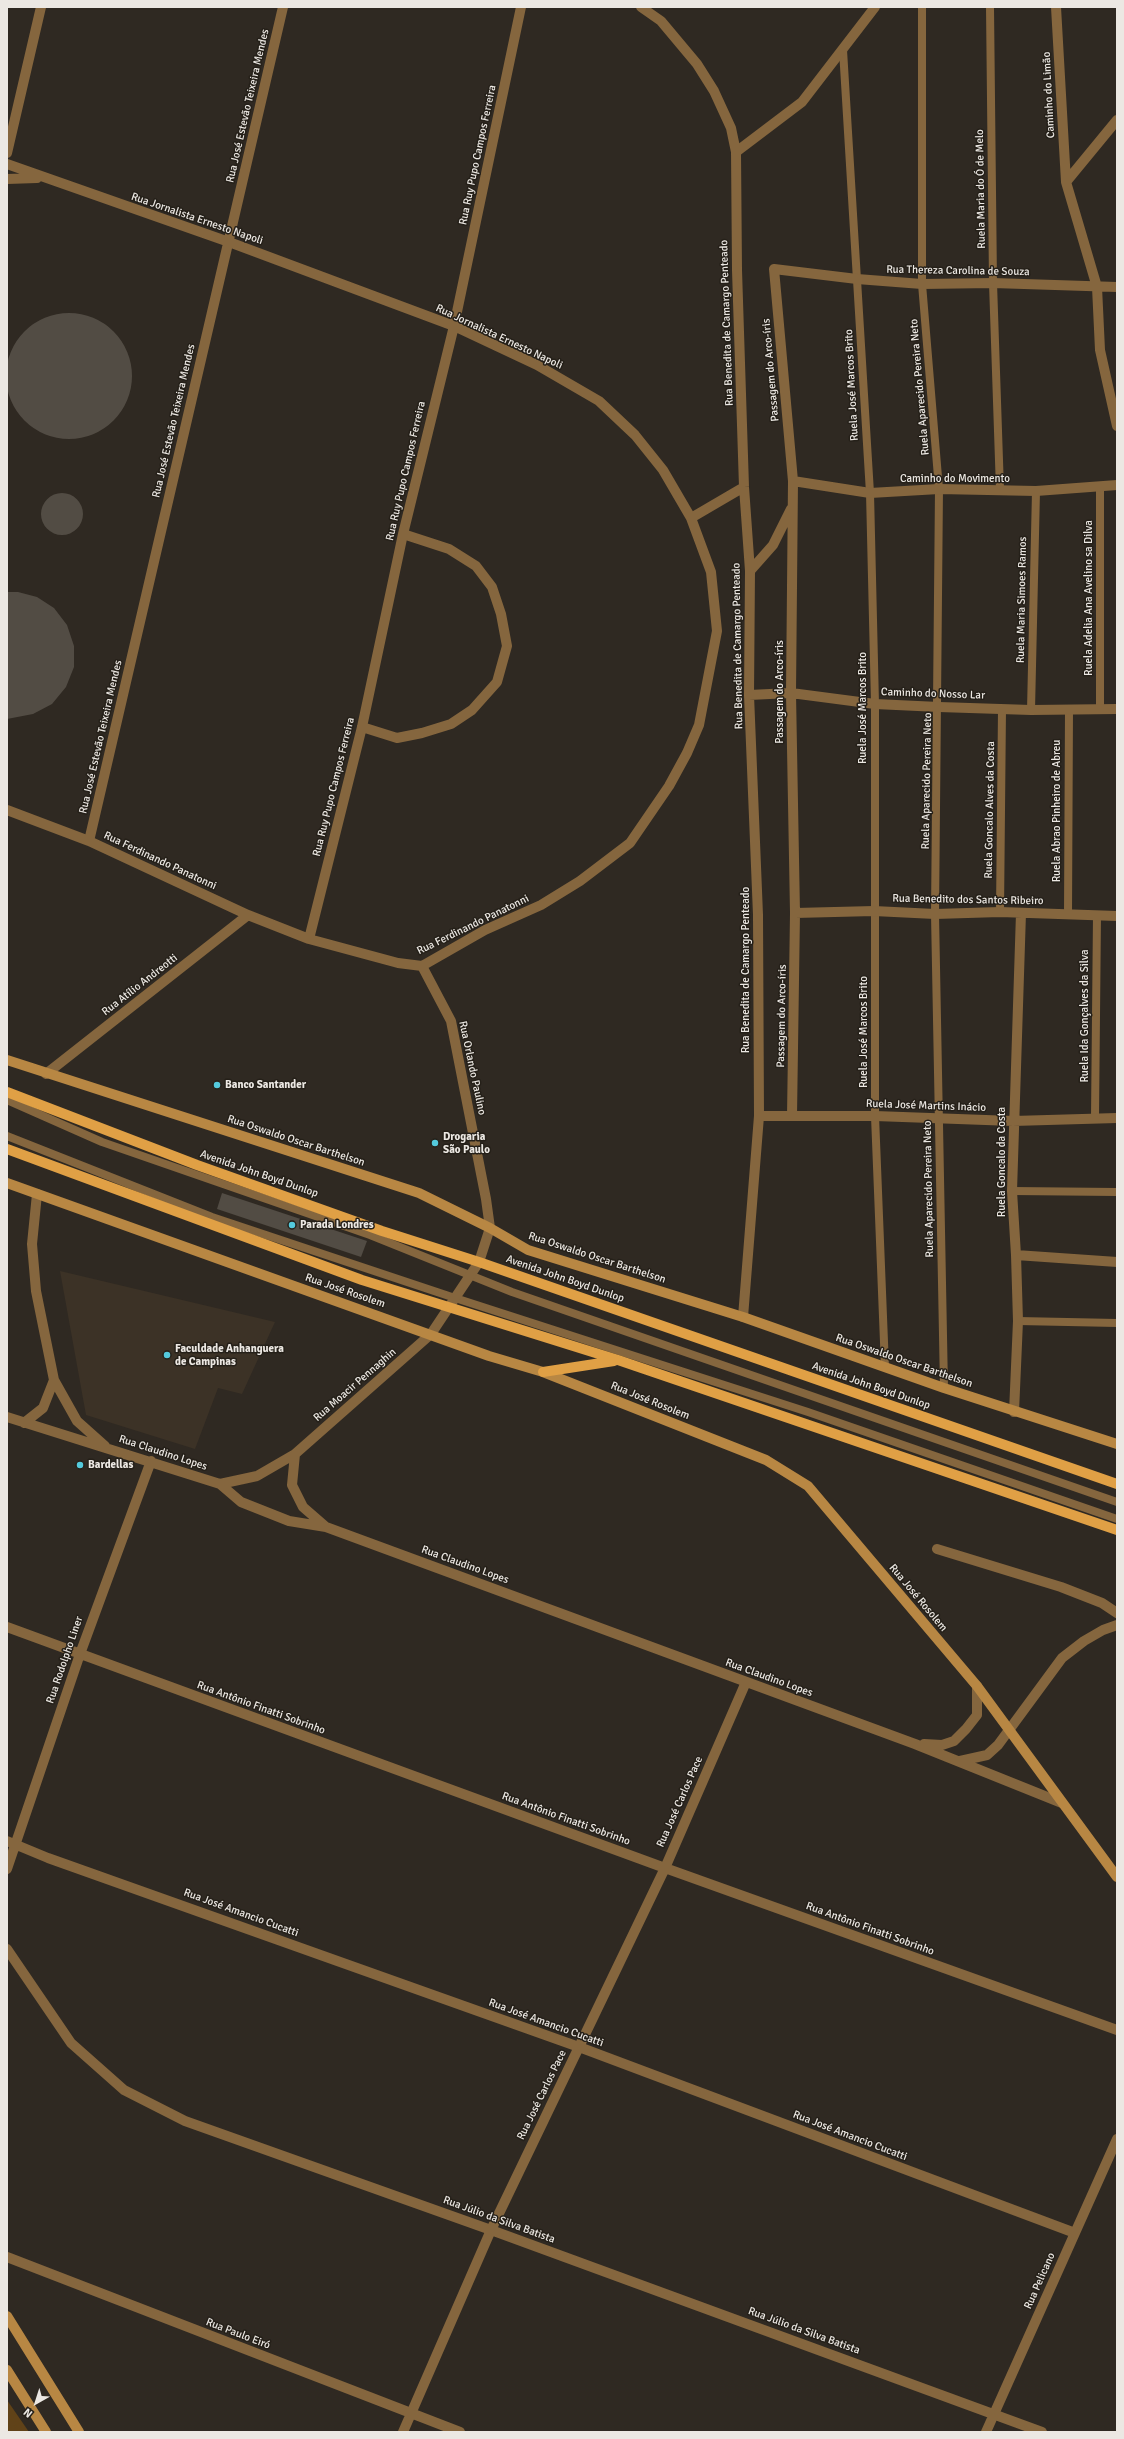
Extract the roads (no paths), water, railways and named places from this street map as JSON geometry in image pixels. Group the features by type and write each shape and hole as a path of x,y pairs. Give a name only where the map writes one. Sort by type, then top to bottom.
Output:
{"main road":[{"name":"Avenida John Boyd Dunlop","path":"7,1092 197,1165 1117,1484"},
{"path":"7,1149 290,1255 448,1308 618,1360 1117,1530"},
{"path":"543,1372 618,1360"}],"street":[{"path":"7,153 41,7"},
{"name":"Rua José Estevão Teixeira Mendes","path":"89,841 283,7"},
{"name":"Rua Ruy Pupo Campos Ferreira","path":"309,940 362,727 403,534 454,326 521,7"},
{"name":"Rua Benedita de Camargo Penteado","path":"642,7 661,21 698,64 714,91 730,128 736,152 737,270 744,487 750,571 749,695 758,916 758,1116 743,1317"},
{"path":"736,152 802,102 875,7"},
{"name":"Caminho do Limão","path":"1056,7 1066,182 1097,287 1100,350 1117,426"},
{"path":"1066,182 1117,120"},
{"name":"Rua Jornalista Ernesto Napoli","path":"7,164 229,242 454,326 537,366 599,401 635,435 663,470 691,518 711,572 717,631 699,725"},
{"name":"Rua Jornalista Ernesto Napoli","path":"7,178 45,178"},
{"name":"Rua Thereza Carolina de Souza","path":"774,269 857,279 922,284 993,283 1117,287"},
{"name":"Passagem do Arco-íris","path":"774,269 793,481 791,693 795,913 792,1116"},
{"name":"Caminho do Movimento","path":"793,481 870,493 939,489 1036,491 1117,485"},
{"path":"691,518 744,487"},
{"path":"750,571 773,545 792,507"},
{"path":"362,727 397,738 422,734 451,724 472,710 497,682 507,646 501,614 492,587 476,566 448,549 403,534"},
{"name":"Caminho do Nosso Lar","path":"749,695 791,693 875,704 939,707 1031,710 1117,709"},
{"name":"Rua Ferdinando Panatonni","path":"7,810 89,841 248,915 309,940 398,963 422,966 485,930 541,905 580,881 630,843 669,786 687,753 699,725"},
{"name":"Rua Benedito dos Santos Ribeiro","path":"795,913 874,911 935,914 1000,912 1068,913 1117,916"},
{"name":"Ruela Goncalo da Costa","path":"1014,1412 1018,1321 1012,1191 1013,1121 1021,913"},
{"name":"Rua Atílio Andreotti","path":"46,1074 248,915"},
{"name":"Rua Orlando Paulino","path":"422,966 452,1021 490,1228"},
{"name":"Rua Oswaldo Oscar Barthelson","path":"7,1060 46,1074 419,1193 490,1228 528,1250 743,1317 1014,1412 1117,1444"},
{"name":"Ruela José Martins Inácio","path":"758,1116 875,1116 1013,1121 1096,1117 1117,1118"},
{"name":"Rua José Rosolem","path":"7,1183 489,1356 543,1372 766,1460 808,1486 976,1686 1009,1728 1117,1877"},
{"path":"37,1194 32,1244 36,1291 54,1380 77,1421 107,1448"},
{"name":"Rua Moacir Pennaghin","path":"220,1484 257,1476 295,1454 431,1334 479,1262 490,1228"},
{"path":"1016,1255 1117,1262"},
{"path":"24,1423 43,1408 54,1380"},
{"name":"Rua Claudino Lopes","path":"7,1417 151,1461 220,1484 241,1502 289,1521 326,1527 915,1744 1062,1803"},
{"path":"295,1454 292,1485 303,1507 326,1527"},
{"name":"Rua Rodolpho Liner","path":"7,1869 11,1842 151,1461"},
{"path":"937,1550 1068,1590 1102,1603 1117,1613"},
{"path":"958,1761 987,1755 998,1745 1009,1728 1062,1658 1084,1641 1117,1625"},
{"name":"Rua Antônio Finatti Sobrinho","path":"7,1627 665,1868 1117,2030"},
{"name":"Rua José Carlos Pace","path":"403,2432 491,2230 665,1868 746,1682"},
{"name":"Rua Claudino Lopes","path":"915,1744 942,1745 954,1741 977,1715 976,1686"},
{"name":"Rua José Amancio Cucatti","path":"11,1842 579,2047 1074,2233"},
{"name":"Rua Júlio da Silva Batista","path":"7,1949 71,2043 124,2090 184,2121 491,2230 1042,2432"},
{"name":"Rua Pelicano","path":"986,2432 1117,2139"},
{"name":"Rua Paulo Eiró","path":"7,2256 460,2432"},
{"path":"7,2316 79,2432"},
{"path":"7,2370 46,2432"}],"lane":[{"name":"Ruela Aparecido Pereira Neto","path":"922,7 922,284 939,489 939,707 935,914 944,1388"},
{"name":"Ruela Maria do Ó de Melo","path":"990,7 993,283 1000,490"},
{"name":"Ruela José Marcos Brito","path":"843,50 870,493 875,704 875,1116 885,1367"},
{"name":"Ruela Adelia Ana Avelino sa Dilva","path":"1100,487 1100,709"},
{"name":"Ruela Maria Simoes Ramos","path":"1031,710 1036,491"},
{"name":"Ruela Goncalo Alves da Costa","path":"1000,912 1002,709"},
{"name":"Ruela Abrao Pinheiro de Abreu","path":"1068,913 1069,710"},
{"name":"Ruela Ida Gonçalves da Silva","path":"1096,1117 1097,915"},
{"path":"7,1100 102,1142 370,1236 469,1276 1117,1502"},
{"path":"7,1136 212,1217 800,1410 1117,1519"},
{"path":"1012,1191 1117,1192"},
{"path":"1018,1321 1117,1323"}],"place":[{"name":"Banco Santander","path":"217,1085"},
{"name":"Drogaria São Paulo","path":"435,1143"},
{"name":"Parada Londres","path":"292,1225"},
{"name":"Faculdade Anhanguera de Campinas","path":"167,1355"},
{"name":"Bardellas","path":"80,1465"}]}
